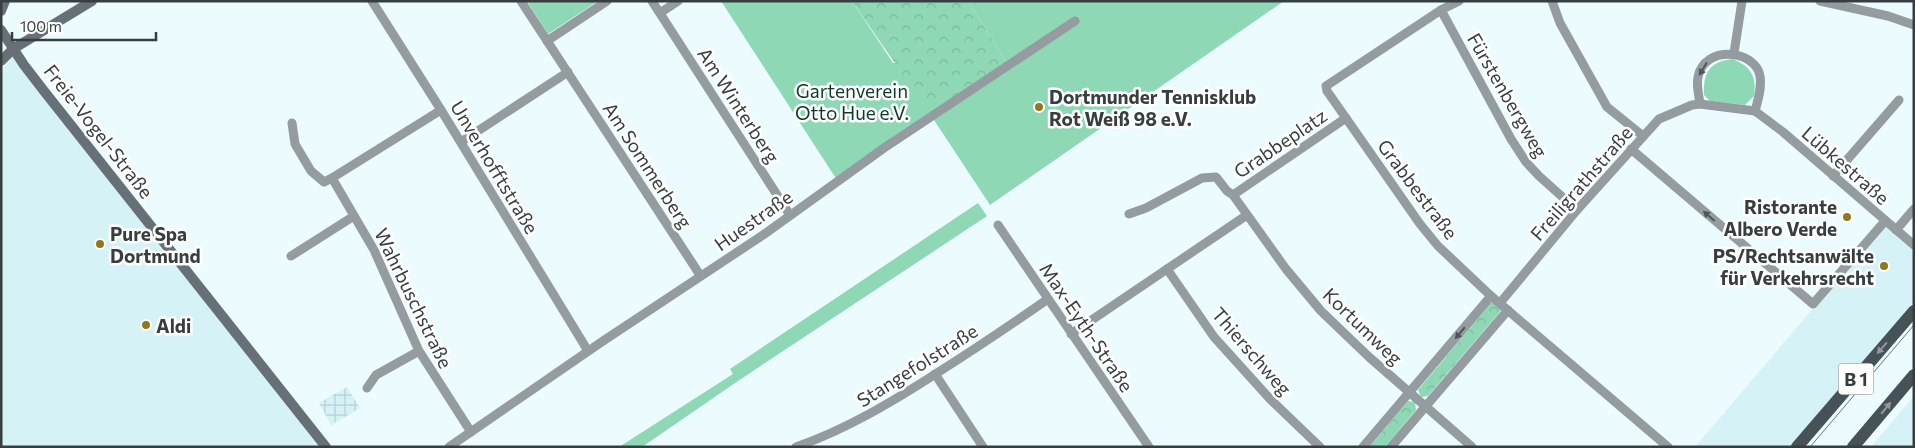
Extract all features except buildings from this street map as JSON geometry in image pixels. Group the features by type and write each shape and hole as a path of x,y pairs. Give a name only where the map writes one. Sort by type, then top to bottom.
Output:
{"main road":[{"name":"B 1","path":"1797,447 1914,311"},
{"name":"B 1","path":"1853,447 1914,375"}],"street":[{"path":"1,11 5,1"},
{"path":"1,61 13,49 92,1"},
{"name":"Unverhofftstraße","path":"372,1 588,351"},
{"name":"Am Sommerberg","path":"521,1 700,275"},
{"path":"547,41 607,1"},
{"name":"Am Winterberg","path":"652,1 790,215"},
{"path":"660,14 678,1"},
{"path":"1441,10 1459,1"},
{"path":"1552,1 1560,23 1607,107 1643,136"},
{"path":"1734,54 1742,1"},
{"path":"1820,1 1888,16 1914,25"},
{"name":"Grabbestraße","path":"1441,10 1326,86 1327,91 1420,224 1438,246 1491,296 1668,447"},
{"name":"Fürstenbergweg","path":"1441,10 1526,162 1577,210"},
{"name":"Huestraße","path":"449,447 700,275 763,235 884,148 1075,21"},
{"name":"Freie-Vogel-Straße","path":"1,30 44,91 326,447"},
{"path":"1,50 13,49"},
{"path":"1700,104 1698,77 1701,70 1708,61 1717,55 1734,54 1745,58 1758,70 1760,90 1755,111"},
{"path":"460,142 568,72"},
{"path":"1833,176 1899,100"},
{"name":"Freiligrathstraße","path":"1500,303 1577,210 1659,119 1692,105 1700,104 1755,111"},
{"path":"292,123 295,144 311,171 324,182 441,110"},
{"name":"Lübkestraße","path":"1755,111 1783,132 1914,245"},
{"name":"Grabbeplatz","path":"1233,195 1346,118"},
{"path":"1631,149 1813,304 1886,221"},
{"name":"Grabbeplatz","path":"1129,214 1146,208 1202,178 1216,176 1247,215"},
{"name":"Wahrbuschstraße","path":"332,178 374,250 420,351 471,432"},
{"path":"1896,230 1914,209"},
{"path":"1071,334 1247,215"},
{"name":"Kortumweg","path":"1247,215 1286,269 1321,311 1369,357 1472,447"},
{"path":"291,256 354,216"},
{"name":"Max-Eyth-Straße","path":"998,224 1149,447"},
{"name":"Thierschweg","path":"1167,269 1214,337 1270,400 1320,447"},
{"path":"1363,447 1491,296"},
{"name":"Stangefolstraße","path":"796,447 813,444 897,399 1048,299"},
{"path":"1391,447 1508,310"},
{"path":"367,388 376,376 420,351"},
{"path":"935,374 983,447"}],"shaded area":[{"path":"13,49 325,447 1,447 1,70 9,63"},
{"path":"1885,224 1914,250 1914,301 1790,447 1695,447"},
{"path":"347,387 360,408 331,425 319,403"},
{"path":"1914,396 1914,447 1871,447"}],"green space":[{"path":"527,1 598,1 548,34"},
{"name":"Gartenverein Otto Hue e.V.","path":"721,1 852,1 893,63 1009,66 968,1 1284,1 990,205 932,117 837,180"},
{"path":"852,1 968,1 1009,66 932,117"},
{"path":"1732,59 1744,65 1753,78 1754,96 1745,105 1710,101 1704,95 1706,75 1709,70 1718,63"},
{"path":"978,203 987,216 642,447 619,447 733,374 730,369"},
{"path":"1491,303 1494,303 1501,310 1499,313 1428,396 1421,397 1418,390"},
{"path":"1408,401 1415,402 1416,410 1385,447 1369,447"}],"tram line":[{"path":"1810,447 1914,325"}],"place":[{"name":"Dortmunder Tennisklub Rot Weiß 98 e.V.","path":"1039,107"},
{"name":"Ristorante Albero Verde","path":"1847,217"},
{"name":"Pure Spa Dortmund","path":"100,244"},
{"name":"PS/Rechtsanwälte für Verkehrsrecht","path":"1884,266"},
{"name":"Aldi","path":"146,325"}]}
